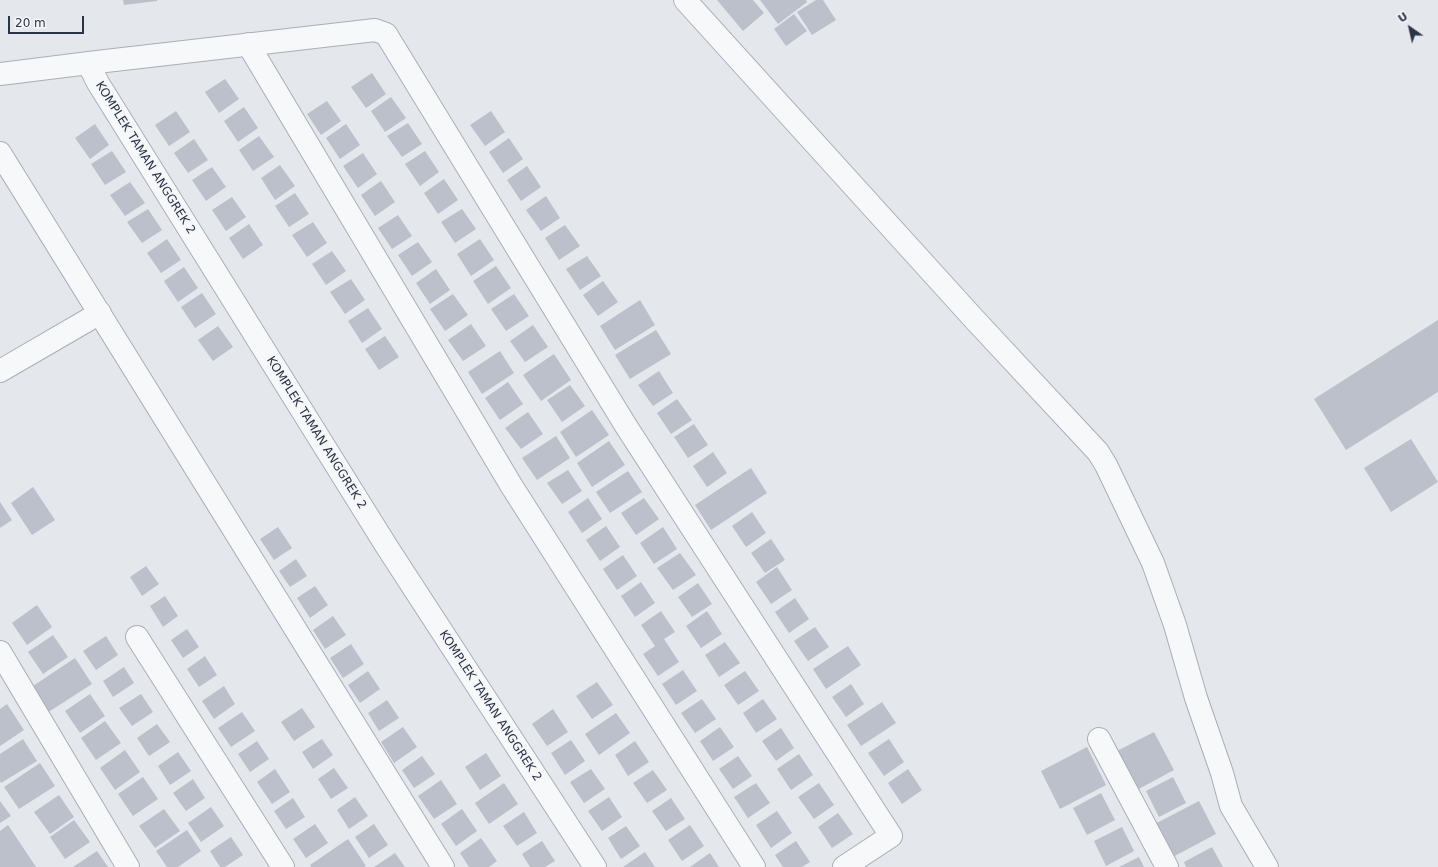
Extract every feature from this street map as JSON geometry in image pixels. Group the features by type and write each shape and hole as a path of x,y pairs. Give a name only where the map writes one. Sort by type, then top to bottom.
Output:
{"street":[{"path":"685,0 975,320 1098,452 1106,465 1153,563 1175,626 1196,698 1222,773 1231,806 1267,867"},
{"path":"0,74 375,30 386,34 626,426 891,836 844,867"},
{"path":"248,44 511,485 754,867"},
{"name":"KOMPLEK TAMAN ANGGREK 2","path":"97,62 92,71 98,83 387,547 595,867"},
{"path":"0,153 443,867"},
{"path":"0,371 100,313"},
{"path":"137,637 283,867"},
{"path":"0,652 128,867"},
{"path":"1099,738 1167,867"}],"building":[{"path":"123,0 157,0 157,1 124,5"},
{"path":"717,0 753,0 764,13 743,31"},
{"path":"760,0 806,0 807,2 778,24"},
{"path":"816,0 823,0 836,20 812,35 797,12"},
{"path":"794,14 807,31 786,46 774,29"},
{"path":"372,73 386,94 366,108 351,87"},
{"path":"225,79 239,99 219,113 205,92"},
{"path":"391,97 406,118 385,132 371,111"},
{"path":"327,101 341,121 321,135 307,114"},
{"path":"244,107 258,128 238,142 224,121"},
{"path":"176,111 190,132 169,146 155,125"},
{"path":"491,111 505,132 485,146 470,125"},
{"path":"408,123 422,144 402,157 387,136"},
{"path":"95,124 109,145 90,159 75,138"},
{"path":"346,124 360,145 340,159 326,138"},
{"path":"259,136 274,157 253,171 239,150"},
{"path":"509,138 523,159 503,173 489,152"},
{"path":"194,139 208,160 188,173 174,153"},
{"path":"112,151 126,172 105,185 91,164"},
{"path":"425,151 439,172 420,186 405,164"},
{"path":"363,153 377,174 358,188 343,166"},
{"path":"280,165 295,186 275,200 261,178"},
{"path":"527,166 541,187 521,201 507,180"},
{"path":"212,167 226,187 206,201 192,180"},
{"path":"444,179 458,200 438,214 424,193"},
{"path":"381,181 395,202 375,216 361,195"},
{"path":"130,182 145,203 125,216 110,195"},
{"path":"295,193 309,214 289,227 275,206"},
{"path":"546,196 560,218 541,231 526,210"},
{"path":"232,197 246,217 226,231 212,210"},
{"path":"148,209 162,230 142,243 127,222"},
{"path":"462,209 476,229 455,243 441,222"},
{"path":"398,215 412,236 392,249 378,228"},
{"path":"313,222 327,243 307,257 292,235"},
{"path":"249,224 263,245 243,259 229,238"},
{"path":"565,225 580,246 559,260 545,238"},
{"path":"167,239 181,260 161,273 147,253"},
{"path":"480,239 494,260 471,276 457,254"},
{"path":"418,242 432,262 412,276 398,255"},
{"path":"332,251 346,271 326,285 312,264"},
{"path":"587,256 601,276 580,290 566,269"},
{"path":"496,266 511,288 488,304 473,281"},
{"path":"184,267 198,288 178,302 164,281"},
{"path":"436,269 450,290 430,304 416,283"},
{"path":"351,279 365,300 345,314 330,292"},
{"path":"603,281 618,302 598,316 583,295"},
{"path":"202,293 216,314 195,328 181,307"},
{"path":"453,294 468,315 445,331 430,309"},
{"path":"514,294 529,316 506,331 491,309"},
{"path":"640,300 655,325 615,350 600,326"},
{"path":"368,308 382,329 362,343 348,321"},
{"path":"1438,320 1438,392 1346,450 1314,399"},
{"path":"471,324 486,346 463,361 448,340"},
{"path":"533,325 548,347 525,362 510,341"},
{"path":"218,326 233,347 213,361 198,340"},
{"path":"656,330 671,354 630,379 615,355"},
{"path":"385,336 399,357 379,370 365,349"},
{"path":"500,351 514,373 482,394 468,372"},
{"path":"554,354 571,380 541,401 523,375"},
{"path":"659,371 673,393 653,406 638,385"},
{"path":"508,382 523,404 500,420 485,398"},
{"path":"570,385 585,406 562,422 547,400"},
{"path":"677,399 692,420 671,434 657,413"},
{"path":"592,410 609,435 576,457 560,432"},
{"path":"528,412 543,434 521,449 505,428"},
{"path":"694,424 708,445 688,458 674,437"},
{"path":"556,436 570,458 537,480 522,458"},
{"path":"1411,439 1438,482 1391,512 1364,468"},
{"path":"609,441 625,465 592,487 577,463"},
{"path":"713,452 727,473 707,487 693,466"},
{"path":"751,468 767,493 711,530 695,505"},
{"path":"568,470 582,491 562,504 547,483"},
{"path":"628,471 642,492 610,513 596,492"},
{"path":"33,487 55,520 32,535 11,503"},
{"path":"588,498 602,519 582,533 568,512"},
{"path":"644,498 659,519 636,535 621,513"},
{"path":"0,502 12,520 0,528"},
{"path":"752,512 766,533 746,547 732,526"},
{"path":"606,526 620,547 600,561 586,540"},
{"path":"278,527 292,548 274,560 260,539"},
{"path":"663,527 677,549 654,564 640,543"},
{"path":"771,539 785,560 765,573 751,553"},
{"path":"680,553 696,575 673,590 657,568"},
{"path":"623,555 637,576 617,590 603,569"},
{"path":"296,559 307,576 290,587 279,571"},
{"path":"146,566 159,584 142,596 130,577"},
{"path":"777,567 792,590 771,604 756,582"},
{"path":"641,582 655,603 635,617 621,596"},
{"path":"698,583 712,604 692,617 678,597"},
{"path":"315,586 328,605 310,618 297,598"},
{"path":"165,596 178,616 163,627 150,606"},
{"path":"795,598 809,619 789,633 775,612"},
{"path":"37,605 52,627 27,645 12,623"},
{"path":"661,611 675,632 664,639 679,662 658,676 643,654 655,646 641,625"},
{"path":"707,611 722,634 701,648 686,626"},
{"path":"333,616 346,635 325,649 313,630"},
{"path":"815,627 829,647 808,661 794,641"},
{"path":"187,629 199,647 183,658 171,640"},
{"path":"53,635 68,657 43,674 28,652"},
{"path":"106,636 118,655 96,670 83,651"},
{"path":"725,642 740,663 719,677 705,655"},
{"path":"351,644 364,664 343,678 330,658"},
{"path":"848,646 861,665 826,689 813,669"},
{"path":"205,656 217,675 199,687 187,669"},
{"path":"75,658 92,684 47,713 30,688"},
{"path":"124,667 134,683 113,697 103,681"},
{"path":"683,670 697,691 676,705 662,684"},
{"path":"368,671 380,689 360,703 348,685"},
{"path":"745,671 759,691 738,705 724,685"},
{"path":"597,682 613,705 592,719 576,696"},
{"path":"851,684 864,704 846,717 832,697"},
{"path":"224,686 235,704 214,719 202,701"},
{"path":"90,694 105,716 80,733 65,711"},
{"path":"141,694 153,712 132,726 119,708"},
{"path":"702,699 716,719 695,733 681,713"},
{"path":"763,699 777,719 756,733 743,713"},
{"path":"387,700 399,718 379,731 368,713"},
{"path":"882,702 896,723 861,746 847,725"},
{"path":"7,704 24,730 0,746 0,709"},
{"path":"302,708 315,727 294,741 281,722"},
{"path":"553,709 568,732 547,746 532,724"},
{"path":"242,712 255,731 231,747 218,728"},
{"path":"616,713 630,733 599,755 585,734"},
{"path":"105,721 121,743 96,760 81,738"},
{"path":"157,724 170,742 149,756 137,738"},
{"path":"403,727 417,747 394,763 381,742"},
{"path":"720,727 734,747 713,761 700,741"},
{"path":"781,728 794,748 776,761 762,741"},
{"path":"1154,732 1174,770 1137,790 1117,751"},
{"path":"23,739 37,761 1,783 0,754"},
{"path":"322,739 333,755 313,769 302,752"},
{"path":"889,739 904,762 884,776 868,753"},
{"path":"571,740 585,761 565,775 551,753"},
{"path":"257,741 269,759 250,772 238,754"},
{"path":"635,741 649,762 628,776 615,755"},
{"path":"1087,747 1106,785 1060,809 1041,771"},
{"path":"125,750 140,772 115,790 100,768"},
{"path":"178,752 191,771 170,785 158,766"},
{"path":"486,753 501,776 480,790 465,767"},
{"path":"799,754 813,775 791,790 777,769"},
{"path":"422,756 435,774 414,788 402,770"},
{"path":"738,756 752,776 733,789 719,769"},
{"path":"40,763 55,786 19,809 4,787"},
{"path":"334,768 348,788 331,799 318,779"},
{"path":"275,769 290,792 272,804 257,782"},
{"path":"591,769 605,789 584,803 570,782"},
{"path":"908,769 922,790 902,804 888,783"},
{"path":"653,770 667,790 647,803 633,783"},
{"path":"143,777 158,799 133,816 118,794"},
{"path":"1173,777 1186,803 1159,817 1146,791"},
{"path":"193,779 205,798 186,811 173,793"},
{"path":"441,780 457,804 434,819 418,796"},
{"path":"504,783 518,804 489,824 475,803"},
{"path":"756,783 770,803 748,818 734,797"},
{"path":"819,783 834,805 814,819 798,797"},
{"path":"1101,793 1115,820 1087,835 1073,808"},
{"path":"59,795 74,817 50,834 34,812"},
{"path":"355,797 368,816 349,829 337,810"},
{"path":"609,797 622,817 602,831 588,811"},
{"path":"293,798 305,817 286,829 274,811"},
{"path":"671,798 685,819 666,831 652,811"},
{"path":"0,801 11,816 0,823"},
{"path":"1199,801 1216,834 1169,859 1151,826"},
{"path":"211,807 224,826 201,842 188,823"},
{"path":"164,809 180,831 155,848 139,826"},
{"path":"462,809 477,831 456,846 441,824"},
{"path":"777,811 792,833 771,848 756,825"},
{"path":"524,812 537,833 517,846 503,826"},
{"path":"838,813 853,834 832,848 818,827"},
{"path":"74,820 90,842 65,859 50,837"},
{"path":"315,824 328,843 306,858 293,839"},
{"path":"374,824 388,845 369,858 355,837"},
{"path":"8,825 36,867 0,867 0,831"},
{"path":"690,825 704,846 682,861 668,840"},
{"path":"626,826 640,846 621,859 608,838"},
{"path":"1122,827 1134,851 1106,866 1094,841"},
{"path":"187,830 201,851 178,867 167,867 156,851"},
{"path":"231,837 243,855 225,867 220,867 210,851"},
{"path":"481,838 497,861 489,867 469,867 460,853"},
{"path":"348,839 366,866 311,867 310,865"},
{"path":"542,841 555,861 545,867 530,867 522,854"},
{"path":"796,841 810,862 802,867 783,867 775,855"},
{"path":"1212,847 1223,867 1186,867 1184,862"},
{"path":"97,851 108,867 73,867"},
{"path":"645,852 655,867 623,867"},
{"path":"395,853 405,867 374,867"},
{"path":"710,853 719,867 690,867"},
{"path":"1139,857 1144,867 1119,867"}]}
